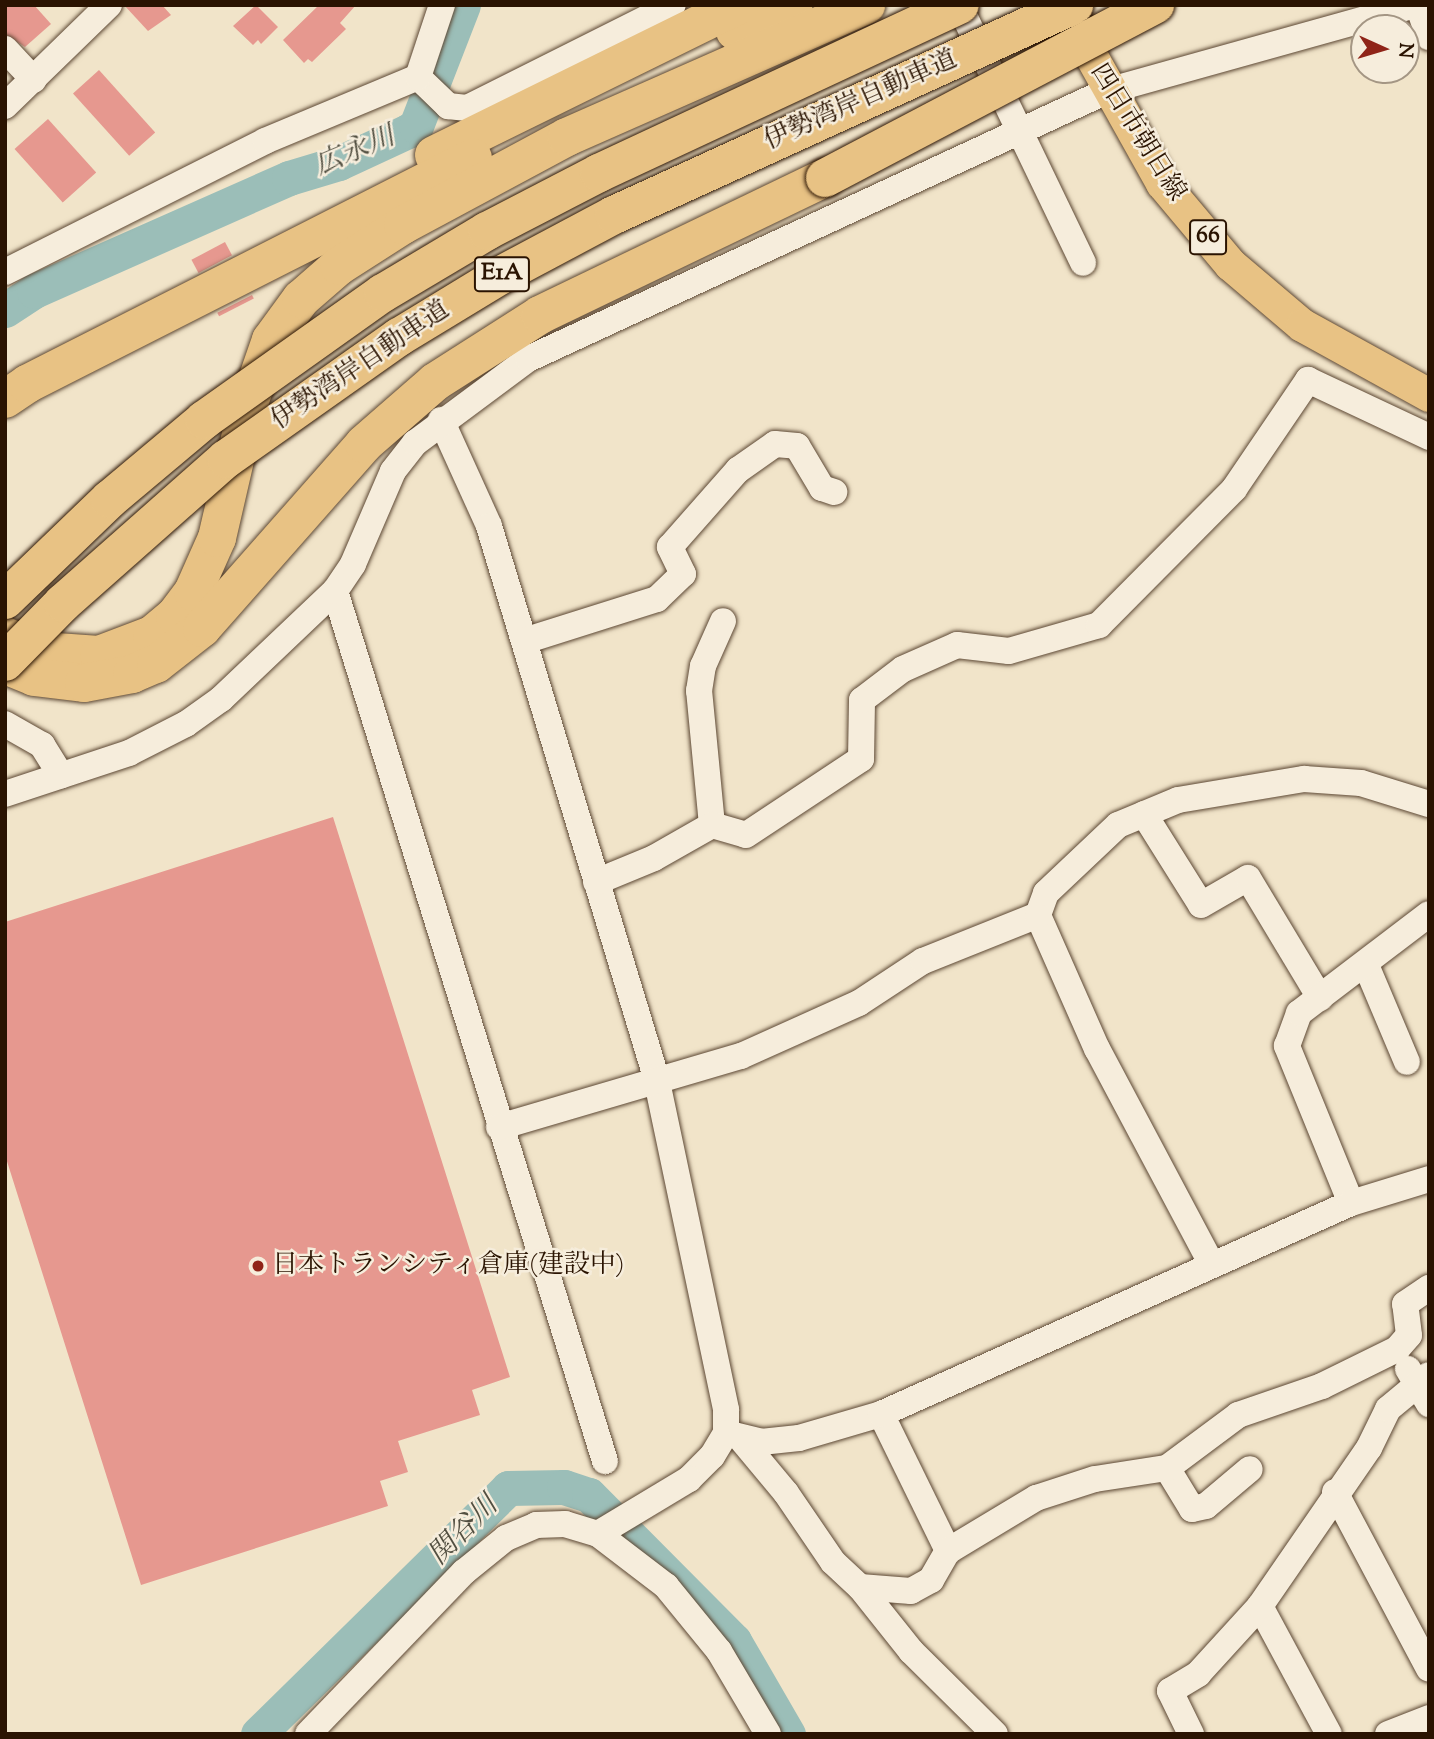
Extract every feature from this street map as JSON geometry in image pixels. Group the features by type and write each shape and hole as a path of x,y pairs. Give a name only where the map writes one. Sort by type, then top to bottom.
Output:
{"highway":[{"path":"5,375 739,5"},
{"path":"5,399 27,384 418,185 678,56 793,5"},
{"path":"5,636 42,651 99,655 152,635 175,616 193,592 218,538 246,412 266,351 284,318 339,266 484,180 676,86 866,5"},
{"name":"伊勢湾岸自動車道","path":"5,600 110,499 204,420 383,293 487,231 599,173 960,5"},
{"name":"伊勢湾岸自動車道","path":"5,664 63,603 226,459 399,337 501,275 614,215 1074,5"},
{"path":"5,664 34,677 84,683 132,674 156,664 226,603 364,444 401,408 482,350 576,296 924,129 1155,5"}],"main road":[{"name":"四日市朝日線","path":"1063,5 1107,91 1162,183 1230,264 1302,325 1429,395"}],"street":[{"path":"5,106 109,5"},
{"path":"425,83 442,5"},
{"path":"425,83 448,106 467,108 673,5"},
{"path":"960,5 1017,133 1083,263"},
{"path":"5,794 129,753 186,724 221,699 335,591 353,564 393,471 441,421 528,359 589,328 1107,91 1417,5 1429,37"},
{"path":"5,49 34,80"},
{"path":"5,272 265,141 425,83"},
{"path":"596,882 654,858 712,825 746,835 861,759 862,701 903,669 957,645 1009,651 1098,625 1234,489 1308,380 1429,438"},
{"path":"441,421 489,526 656,1077 679,1202 720,1370 733,1436 786,1493 833,1562 860,1587 911,1651 980,1728"},
{"path":"524,641 657,599 683,574 670,547 738,470 775,444 797,446 822,488 834,492"},
{"path":"335,591 499,1127 605,1461"},
{"path":"712,825 699,691 703,666 723,621"},
{"path":"5,724 42,745 61,775"},
{"path":"1211,1263 1097,1049 1038,915 1046,894 1118,825 1178,800 1304,779 1361,783 1429,804"},
{"path":"1144,814 1201,905 1248,878 1320,998"},
{"path":"1351,1203 1287,1046 1299,1013 1366,965 1429,914"},
{"path":"499,1127 656,1077 707,1069 741,1056 859,1003 923,961 1038,915"},
{"path":"1366,965 1407,1062"},
{"path":"308,1734 464,1572 506,1538 537,1525 612,1526 689,1479 733,1436 799,1438 881,1414 1211,1263 1351,1203 1429,1179"},
{"path":"860,1587 911,1591 931,1580 948,1551 1036,1498 1096,1479 1167,1468 1238,1415 1322,1386 1396,1349 1409,1335 1405,1304 1416,1292 1429,1288"},
{"path":"1191,1734 1170,1691 1198,1674 1259,1606 1335,1492 1368,1448 1388,1409 1424,1387 1396,1349"},
{"path":"881,1414 948,1551"},
{"path":"1167,1468 1192,1509 1206,1506 1250,1469"},
{"path":"1335,1492 1429,1669"},
{"path":"612,1526 719,1651 768,1734"},
{"path":"1259,1606 1329,1734"},
{"path":"1388,1734 1429,1718"}],"building":[{"path":"5,5 34,5 51,24 25,47 5,34"},
{"path":"124,5 162,5 171,15 148,31"},
{"path":"256,5 278,27 261,44 258,40 253,45 233,26"},
{"path":"319,5 356,5 340,23 346,29 312,62 308,59 304,63 283,40"},
{"path":"99,70 155,132 129,156 73,93"},
{"path":"48,119 96,173 63,203 15,149"},
{"path":"225,242 232,255 198,273 191,260"},
{"path":"252,295 254,299 219,316 217,313"},
{"name":"日本トランシティ倉庫(建設中)","path":"333,817 510,1377 472,1390 480,1415 398,1441 408,1472 380,1481 388,1506 141,1585 5,1155 5,922"}],"waterway":[{"name":"広永川","path":"5,310 34,291 289,178 339,163 416,126 463,5"},
{"name":"関谷川","path":"258,1734 508,1488 564,1487 589,1495 734,1641 788,1734"}],"place":[{"name":"日本トランシティ倉庫(建設中)","path":"258,1266"}]}
